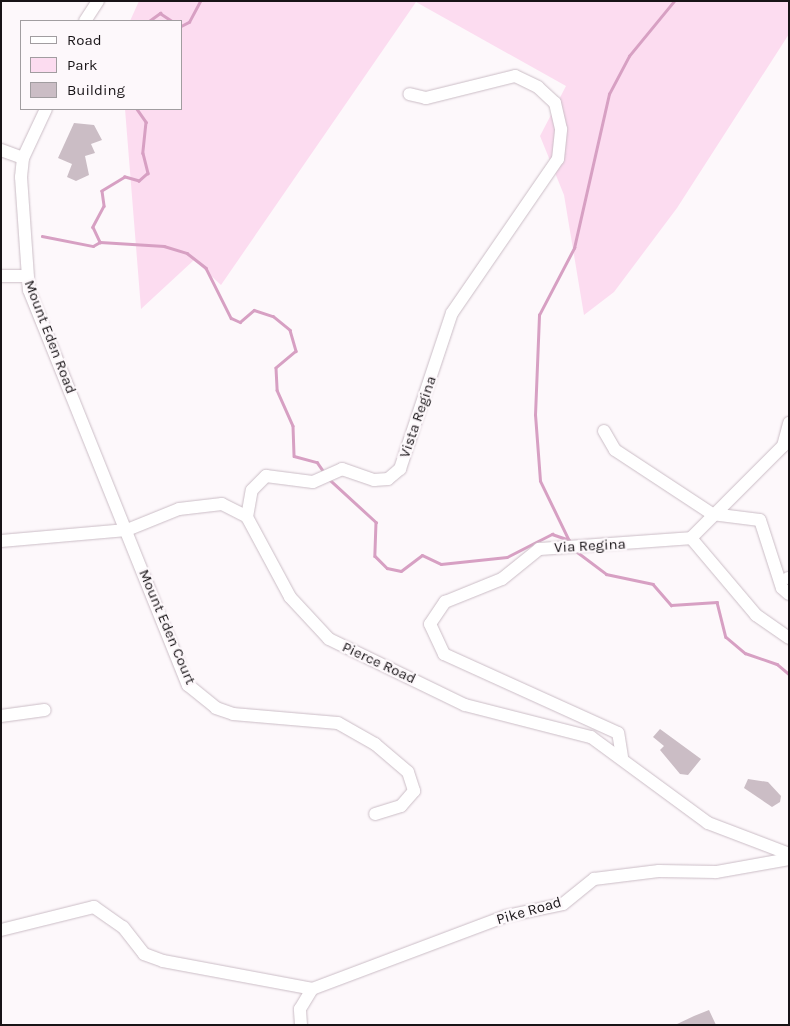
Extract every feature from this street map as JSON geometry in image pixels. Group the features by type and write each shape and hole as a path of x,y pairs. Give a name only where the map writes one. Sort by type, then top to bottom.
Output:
{"street":[{"path":"86,20 98,1"},
{"name":"Vista Regina","path":"247,517 252,490 266,476 313,482 342,469 374,480 388,479 400,469 452,313 558,159 561,129 551,98 515,76 426,98 409,94"},
{"name":"Mount Eden Road","path":"46,110 23,158 27,276 127,530"},
{"path":"1,150 23,158"},
{"path":"1,276 27,276"},
{"path":"789,423 786,448 712,514 691,538 756,615 789,638"},
{"path":"604,431 615,450 712,514 760,520 786,578 789,594"},
{"path":"1,541 127,530 179,509 211,502 247,517"},
{"name":"Pierce Road","path":"247,517 290,597 330,639 464,704 572,730 622,757 676,803 708,823 789,854"},
{"name":"Mount Eden Court","path":"127,530 188,685 200,697 233,714 338,723 375,744 408,772 414,791 401,806 375,814"},
{"name":"Via Regina","path":"622,757 618,733 444,654 430,624 445,602 502,579 539,549 691,538"},
{"path":"1,716 45,710"},
{"name":"Pike Road","path":"312,989 506,916 563,904 587,884 609,875 716,872 789,859"},
{"path":"1,930 94,907 113,917 144,954 163,961 312,989 300,1009 301,1025"}],"green space":[{"path":"139,1 789,1 789,34 677,208 614,292 584,315 564,195 540,136 566,86 416,2 221,285 194,260 141,309 125,110 182,110 182,20 130,20"}],"building":[{"path":"74,123 94,125 102,140 91,144 95,153 85,156 89,175 76,181 67,177 72,164 58,158"},
{"path":"660,729 701,759 688,775 680,774 660,750 664,746 653,737"},
{"path":"748,779 768,782 781,796 780,802 772,807 744,788"},
{"path":"709,1010 716,1025 675,1025 694,1016"}],"waterway":[{"path":"182,26 189,22 200,1"},
{"path":"568,539 540,481 535,415 539,315 574,248 609,94 629,56 674,1"},
{"path":"150,20 160,13 170,20"},
{"path":"138,110 146,122 143,153 148,173 139,181 125,177 102,191 104,206 93,227 100,242 164,246 187,253 206,268 231,318 240,322 254,310 273,316 290,330 296,351 276,368 277,390 293,426 294,456 317,462 324,472"},
{"path":"42,236 93,246 100,242"},
{"path":"329,479 376,522 375,556 387,568 401,571 422,555 441,564 507,557 552,534 569,540"},
{"path":"576,551 606,574 653,584 671,605 717,602 726,637 745,653 777,664 789,674"}]}
